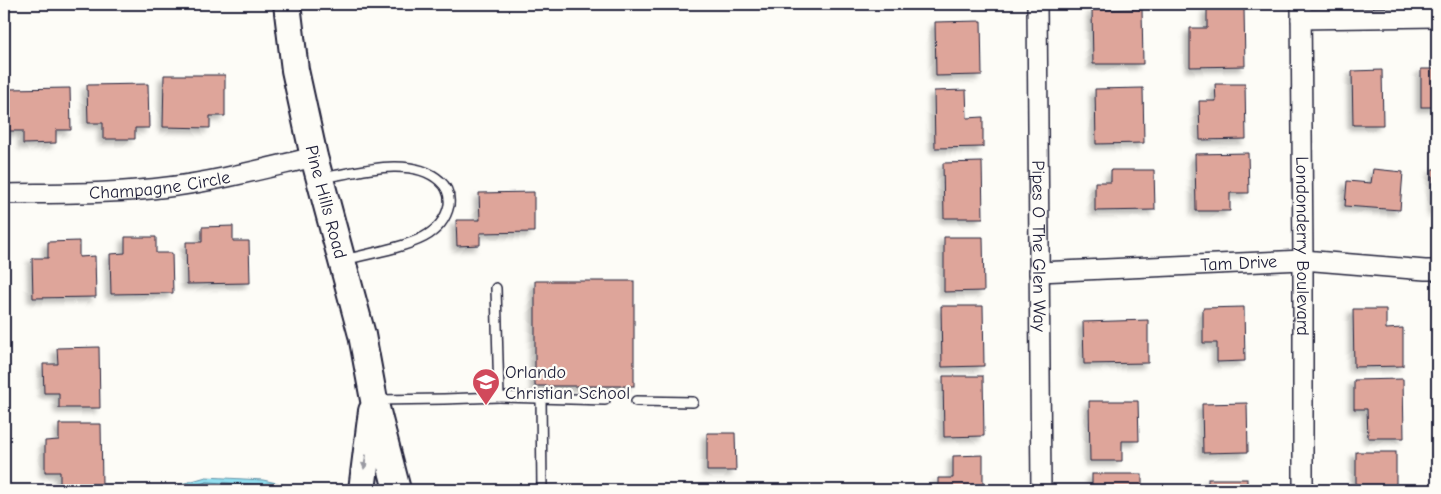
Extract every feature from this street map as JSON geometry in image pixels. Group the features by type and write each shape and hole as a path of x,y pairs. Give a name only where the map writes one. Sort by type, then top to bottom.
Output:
{"main road":[{"name":"Pine Hills Road","path":"287,4 295,70 317,168 362,335 374,400 397,490"},
{"name":"Pine Hills Road","path":"362,490 374,400"}],"street":[{"name":"Pipes O The Glen Way","path":"1037,4 1041,490"},
{"path":"1301,11 1437,17"},
{"name":"Londonderry Boulevard","path":"1301,11 1303,490"},
{"name":"Champagne Circle","path":"4,194 122,192 168,188 216,180 317,168"},
{"name":"Tam Drive","path":"1039,272 1303,260 1437,270"}],"lane":[{"path":"317,168 419,169 435,176 446,186 449,201 446,215 436,228 425,237 409,243 342,260"},
{"path":"496,288 499,396"},
{"path":"374,400 499,396 605,400"},
{"path":"541,398 542,490"},
{"path":"636,400 693,402"}],"water":[{"path":"206,477 263,480 309,490 167,490 168,488"}],"building":[{"path":"1207,8 1244,8 1245,66 1190,67 1190,28 1207,28"},
{"path":"1142,9 1143,64 1093,64 1092,10"},
{"path":"981,21 982,75 936,76 935,22"},
{"path":"1421,69 1437,69 1437,107 1421,107"},
{"path":"1382,70 1383,125 1353,125 1352,71"},
{"path":"164,75 225,75 225,116 210,116 210,128 163,127"},
{"path":"148,84 149,128 135,128 135,139 103,139 103,123 88,123 87,85"},
{"path":"1215,84 1245,84 1246,139 1200,140 1199,101 1216,101"},
{"path":"70,88 71,130 56,130 56,143 23,144 23,131 8,131 8,89"},
{"path":"1143,88 1144,143 1096,144 1095,89"},
{"path":"966,90 967,118 983,117 983,147 935,148 934,91"},
{"path":"1248,153 1249,193 1230,193 1230,211 1196,211 1195,154"},
{"path":"982,162 983,218 944,218 943,163"},
{"path":"1373,169 1403,172 1400,210 1345,206 1347,181 1371,183"},
{"path":"1432,169 1437,169 1437,211 1433,211"},
{"path":"1111,170 1154,170 1155,210 1095,211 1095,182 1111,182"},
{"path":"534,192 534,232 480,233 480,245 457,246 456,220 480,220 479,193"},
{"path":"233,226 233,241 249,241 250,283 187,284 186,242 202,242 202,227"},
{"path":"125,237 156,237 156,253 172,253 173,293 111,294 110,254 125,253"},
{"path":"944,237 983,237 984,291 944,292"},
{"path":"79,241 79,257 95,256 96,297 33,298 32,258 48,258 48,242"},
{"path":"535,281 634,281 634,386 535,386"},
{"path":"941,306 983,306 984,366 942,367"},
{"path":"1244,307 1245,361 1217,362 1217,343 1203,343 1203,308"},
{"path":"1353,309 1386,309 1386,329 1403,328 1403,366 1354,367"},
{"path":"1148,320 1148,363 1084,364 1083,322"},
{"path":"99,347 100,408 59,408 59,393 44,393 43,364 58,364 57,348"},
{"path":"943,376 983,376 984,436 944,437"},
{"path":"1403,379 1404,438 1368,438 1367,409 1354,409 1354,380"},
{"path":"1089,401 1138,401 1139,441 1122,441 1122,461 1090,461"},
{"path":"1247,403 1248,452 1203,453 1202,404"},
{"path":"59,424 101,424 102,484 60,485 60,472 45,472 45,441 59,440"},
{"path":"707,433 735,433 736,471 707,471"},
{"path":"1356,452 1396,452 1396,490 1356,490"},
{"path":"983,455 983,490 938,490 938,478 953,478 953,456"},
{"path":"1092,474 1142,474 1142,490 1092,490"},
{"path":"1208,479 1247,479 1247,490 1208,490"}],"place":[{"name":"Orlando Christian School","path":"486,406"}]}
